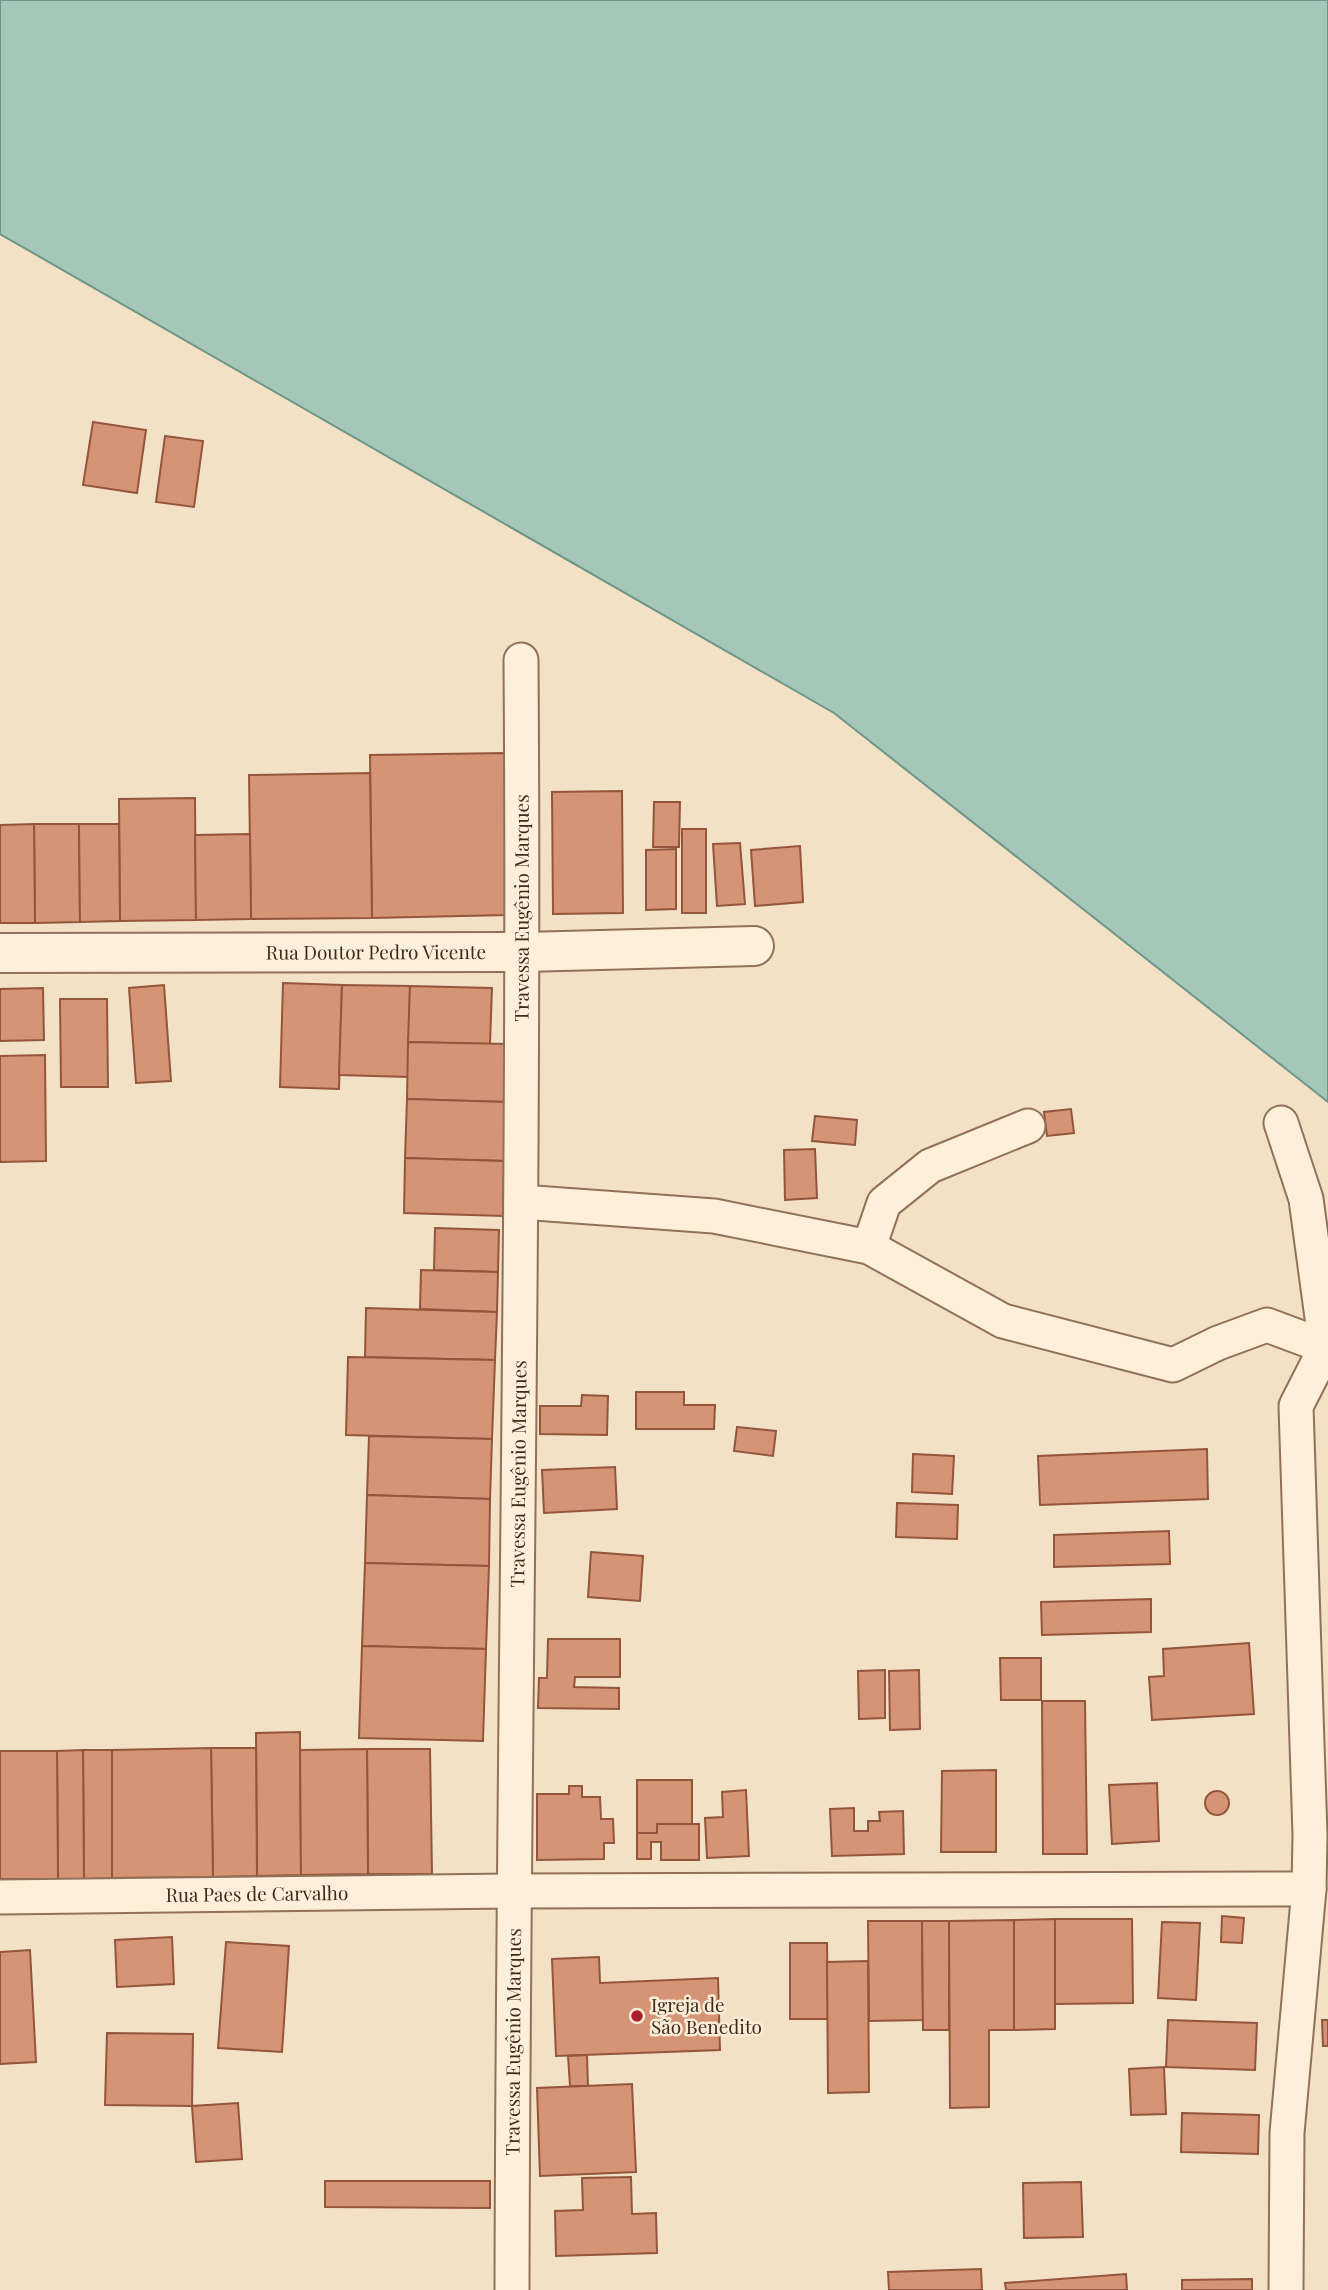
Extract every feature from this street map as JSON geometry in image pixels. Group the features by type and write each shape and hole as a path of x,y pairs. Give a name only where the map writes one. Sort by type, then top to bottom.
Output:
{"street":[{"name":"Travessa Eugênio Marques","path":"512,2290 513,1891 524,952 521,660"},
{"name":"Rua Doutor Pedro Vicente","path":"0,953 524,952 754,946"},
{"path":"1281,1123 1306,1199 1326,1347 1296,1406 1319,1826 1309,1889 1287,2133 1286,2290"},
{"path":"869,1247 884,1203 930,1166 1028,1126"},
{"path":"521,1202 714,1216 869,1247 1003,1321 1173,1365 1218,1343 1267,1325 1326,1347"},
{"name":"Rua Paes de Carvalho","path":"0,1897 513,1891 1309,1889"}],"shaded area":[{"path":"0,0 1328,0 1328,1102 834,713 0,234"}],"building":[{"path":"93,422 146,430 137,493 83,485"},
{"path":"165,436 203,441 194,507 156,502"},
{"path":"506,753 507,915 372,918 370,755"},
{"path":"370,773 372,918 251,919 249,775"},
{"path":"622,791 623,913 553,914 552,792"},
{"path":"195,798 196,920 120,921 119,799"},
{"path":"654,802 680,802 679,847 653,847"},
{"path":"34,824 79,824 80,922 35,923"},
{"path":"34,824 35,923 0,923 0,825"},
{"path":"79,824 119,824 120,921 80,922"},
{"path":"682,829 706,829 706,913 682,913"},
{"path":"250,834 251,919 196,920 195,835"},
{"path":"740,843 745,904 717,906 713,844"},
{"path":"800,846 803,902 755,906 751,850"},
{"path":"676,849 676,909 646,910 646,850"},
{"path":"283,983 342,985 339,1089 280,1087"},
{"path":"164,985 171,1081 136,1083 129,988"},
{"path":"342,985 410,986 408,1077 339,1075"},
{"path":"410,986 492,988 490,1044 408,1042"},
{"path":"43,988 44,1040 0,1041 0,989"},
{"path":"60,999 107,999 108,1087 61,1087"},
{"path":"408,1042 508,1044 506,1102 407,1099"},
{"path":"45,1055 46,1161 0,1162 0,1056"},
{"path":"407,1099 506,1102 504,1161 405,1158"},
{"path":"1071,1109 1074,1133 1047,1136 1044,1112"},
{"path":"815,1116 857,1120 855,1145 812,1141"},
{"path":"815,1149 817,1198 785,1200 784,1150"},
{"path":"405,1158 504,1161 503,1216 404,1213"},
{"path":"435,1228 499,1230 498,1272 434,1270"},
{"path":"421,1270 498,1272 497,1312 420,1309"},
{"path":"366,1308 497,1312 495,1360 365,1357"},
{"path":"348,1357 495,1360 492,1439 346,1435"},
{"path":"636,1392 684,1392 684,1405 715,1405 714,1429 636,1429"},
{"path":"582,1395 608,1396 607,1435 540,1434 540,1406 581,1406"},
{"path":"737,1427 776,1431 773,1456 734,1451"},
{"path":"369,1436 492,1439 490,1499 367,1495"},
{"path":"1207,1449 1208,1499 1040,1505 1038,1456"},
{"path":"913,1454 954,1456 952,1494 912,1492"},
{"path":"615,1467 617,1509 544,1513 542,1470"},
{"path":"367,1495 490,1499 489,1566 365,1563"},
{"path":"897,1503 958,1505 957,1539 896,1537"},
{"path":"1169,1531 1170,1564 1054,1567 1054,1535"},
{"path":"591,1552 643,1556 640,1601 588,1597"},
{"path":"365,1563 489,1566 486,1649 362,1646"},
{"path":"1151,1599 1151,1632 1042,1635 1041,1602"},
{"path":"548,1639 620,1639 620,1677 575,1677 574,1687 619,1688 619,1709 538,1708 539,1678 547,1678"},
{"path":"1249,1643 1254,1714 1152,1720 1149,1677 1164,1676 1163,1649"},
{"path":"362,1646 486,1649 483,1741 359,1738"},
{"path":"1000,1658 1041,1658 1041,1700 1001,1700"},
{"path":"885,1670 885,1718 859,1719 858,1671"},
{"path":"919,1670 920,1729 890,1730 889,1671"},
{"path":"1042,1701 1085,1701 1087,1854 1043,1854"},
{"path":"300,1732 301,1875 257,1876 256,1733"},
{"path":"211,1748 256,1748 257,1876 213,1877"},
{"path":"211,1748 213,1877 112,1878 112,1750"},
{"path":"367,1749 430,1749 432,1874 368,1874"},
{"path":"367,1749 368,1874 301,1875 300,1750"},
{"path":"83,1750 112,1750 112,1878 84,1879"},
{"path":"83,1750 84,1879 58,1879 57,1751"},
{"path":"0,1751 57,1751 58,1879 0,1879"},
{"path":"996,1770 996,1852 941,1852 942,1771"},
{"path":"637,1780 692,1780 692,1824 657,1824 657,1833 637,1833"},
{"path":"1157,1783 1159,1841 1112,1844 1109,1785"},
{"path":"569,1786 582,1786 582,1797 600,1797 601,1819 613,1819 614,1843 604,1843 604,1859 537,1860 537,1794 569,1794"},
{"path":"746,1790 749,1856 707,1858 705,1818 723,1817 722,1792"},
{"path":"1212,1791 1222,1791 1229,1798 1229,1808 1222,1815 1212,1815 1205,1808 1205,1798"},
{"path":"854,1808 854,1831 868,1831 868,1821 880,1821 879,1812 903,1811 904,1854 832,1856 830,1809"},
{"path":"657,1824 699,1824 699,1860 661,1860 661,1842 651,1842 651,1859 637,1859 637,1833 657,1833"},
{"path":"1222,1916 1244,1918 1242,1943 1221,1942"},
{"path":"1055,1919 1132,1919 1133,2003 1055,2004"},
{"path":"1055,1919 1055,2029 1014,2030 1014,1920"},
{"path":"1014,1920 1014,2030 989,2030 989,2107 950,2108 949,1921"},
{"path":"868,1921 922,1921 923,2020 869,2021"},
{"path":"922,1921 949,1921 949,2030 923,2030"},
{"path":"1162,1922 1200,1923 1196,2000 1158,1998"},
{"path":"172,1937 174,1984 117,1987 115,1940"},
{"path":"226,1942 289,1946 282,2052 218,2048"},
{"path":"790,1943 827,1943 828,2019 790,2019"},
{"path":"30,1950 36,2062 0,2064 0,1952"},
{"name":"Igreja de São Benedito","path":"599,1957 600,1983 718,1978 720,2050 556,2056 552,1959"},
{"path":"868,1961 869,2092 828,2093 827,1962"},
{"path":"1168,2020 1257,2023 1255,2070 1166,2067"},
{"path":"1322,2020 1328,2020 1328,2046 1323,2046"},
{"path":"107,2033 193,2034 192,2106 105,2105"},
{"path":"587,2055 588,2086 570,2086 568,2056"},
{"path":"1164,2067 1166,2114 1131,2115 1129,2069"},
{"path":"632,2084 636,2172 540,2176 537,2088"},
{"path":"238,2103 242,2159 196,2162 192,2106"},
{"path":"1182,2113 1259,2115 1258,2154 1181,2152"},
{"path":"631,2177 632,2214 656,2213 657,2253 556,2256 555,2211 583,2210 582,2178"},
{"path":"325,2181 490,2181 490,2208 325,2207"},
{"path":"1081,2182 1083,2237 1024,2238 1023,2183"},
{"path":"981,2269 982,2290 889,2290 888,2272"},
{"path":"1126,2274 1127,2290 1006,2290 1005,2283"},
{"path":"1252,2279 1252,2290 1182,2290 1182,2280"}],"place":[{"name":"Igreja de São Benedito","path":"637,2016"}]}
